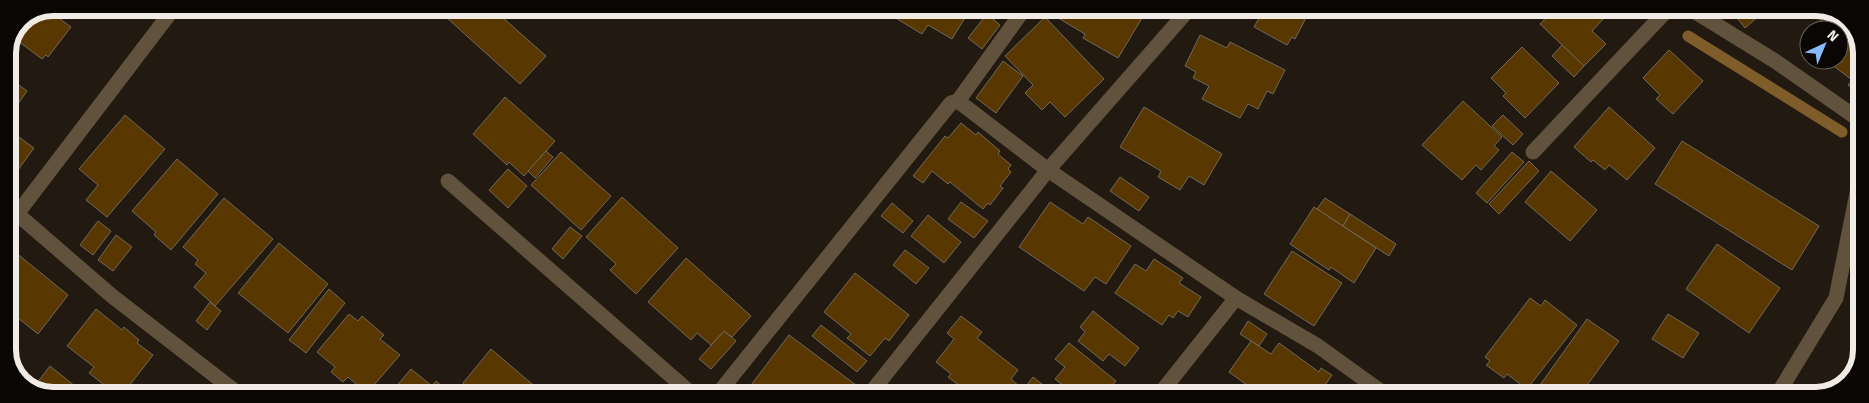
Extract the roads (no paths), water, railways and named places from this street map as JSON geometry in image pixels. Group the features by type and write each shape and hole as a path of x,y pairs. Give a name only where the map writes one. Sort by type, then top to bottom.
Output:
{"street":[{"path":"16,205 168,16"},
{"path":"723,387 950,103 958,101 1020,16"},
{"path":"875,387 1048,170 1183,16"},
{"path":"1533,152 1661,16"},
{"path":"1702,16 1775,61 1853,115"},
{"path":"958,101 1048,170 1236,298 1318,346 1375,387"},
{"path":"448,181 684,387"},
{"path":"16,213 112,296 230,387"},
{"path":"1782,387 1836,298 1853,213"},
{"path":"1165,387 1236,298"}],"waterway":[{"path":"1688,36 1842,132"}]}
